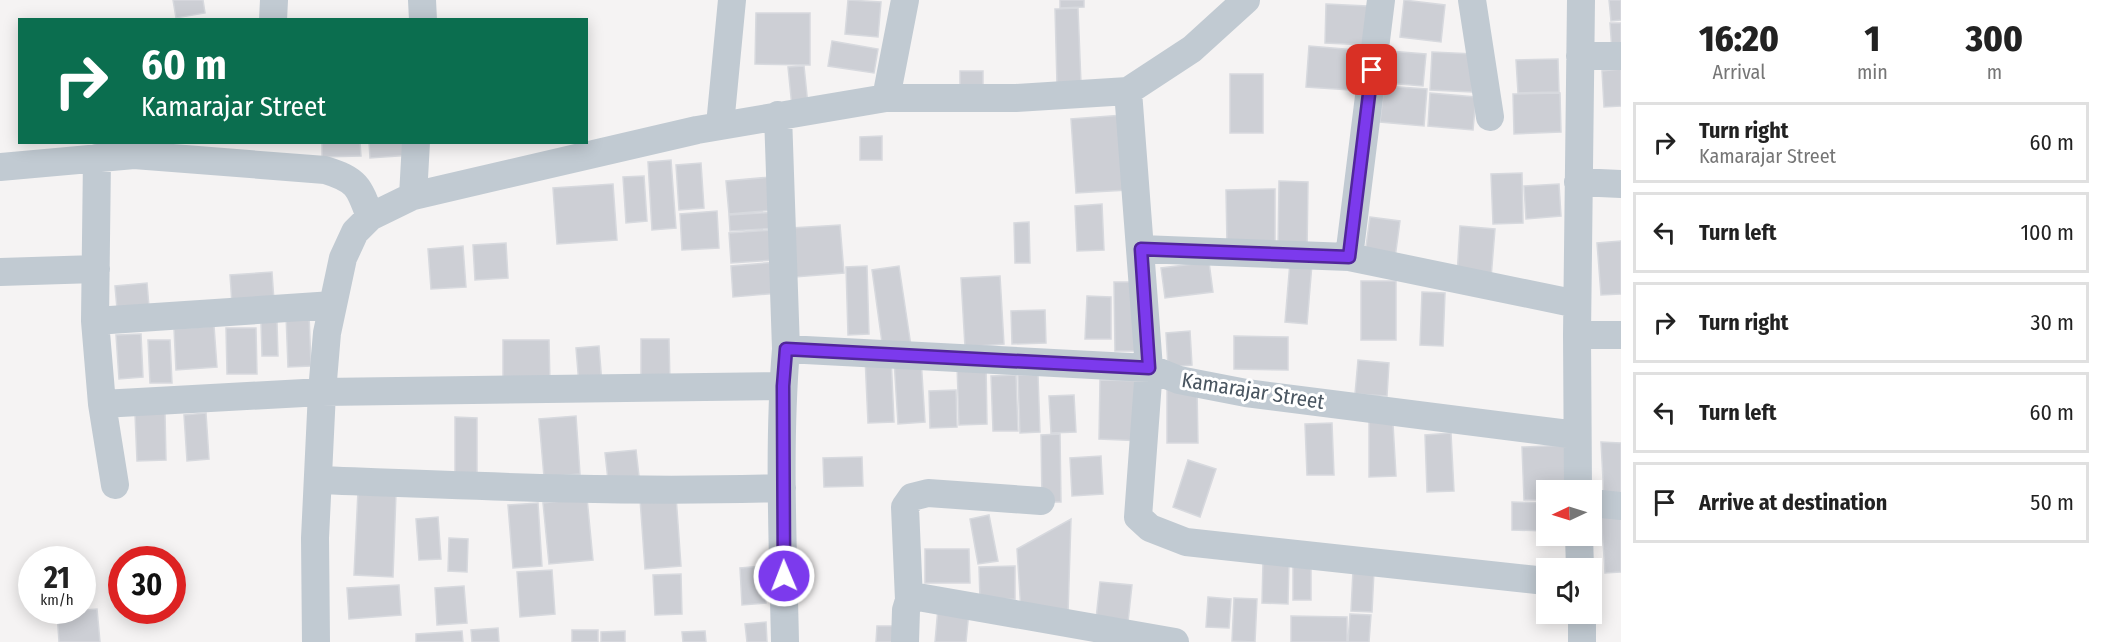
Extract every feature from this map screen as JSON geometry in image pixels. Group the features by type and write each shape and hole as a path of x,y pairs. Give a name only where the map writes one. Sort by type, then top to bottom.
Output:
{"street":[{"path":"273,18 274,0"},
{"path":"422,0 423,18"},
{"path":"720,125 732,0"},
{"path":"886,98 905,0"},
{"path":"316,642 315,538 327,333 343,258 355,232 370,217 413,196 720,125 778,115 886,98 1016,98 1128,92 1192,49 1246,0"},
{"path":"1349,257 1381,0"},
{"path":"1472,0 1490,117"},
{"path":"1578,480 1577,303 1581,0"},
{"path":"1580,56 1621,56"},
{"path":"1128,92 1149,368 1138,517 1150,528 1186,542 1536,580"},
{"path":"778,115 786,349 783,386 782,488 785,642"},
{"path":"413,196 416,144"},
{"path":"0,167 134,155 235,152 346,176 360,190 370,217"},
{"path":"97,158 95,321 102,404 116,485"},
{"path":"1578,183 1621,184"},
{"path":"1141,249 1349,257 1577,303"},
{"path":"0,272 96,269"},
{"path":"95,321 333,306"},
{"path":"1577,335 1621,335"},
{"name":"Kamarajar Street","path":"786,349 1149,368 1179,380 1246,393 1577,435"},
{"path":"102,404 322,392 783,386"},
{"path":"319,480 488,487 692,491 782,488"},
{"path":"904,642 906,609 909,600 905,507 912,497 928,493 1041,501"},
{"path":"1602,504 1621,506"},
{"path":"909,600 918,597 1175,642"},
{"path":"1582,624 1582,642"}],"building":[{"path":"173,0 203,0 205,13 176,18"},
{"path":"848,0 881,2 878,37 845,34"},
{"path":"1060,0 1084,0 1084,7 1060,8"},
{"path":"1404,0 1445,5 1441,42 1400,37"},
{"path":"1609,0 1621,0 1621,20 1611,21"},
{"path":"1326,4 1367,6 1366,45 1325,43"},
{"path":"1078,8 1081,84 1057,85 1055,9"},
{"path":"756,13 810,13 810,65 755,64"},
{"path":"1610,23 1621,23 1621,50 1612,51"},
{"path":"832,41 878,49 874,73 828,66"},
{"path":"1309,46 1368,51 1365,91 1306,87"},
{"path":"1389,51 1426,54 1423,86 1387,83"},
{"path":"1432,52 1474,54 1472,92 1430,90"},
{"path":"1558,59 1559,92 1518,93 1516,60"},
{"path":"804,66 808,105 792,107 788,67"},
{"path":"1621,69 1621,106 1604,107 1602,71"},
{"path":"960,71 983,71 983,95 960,95"},
{"path":"1230,74 1263,74 1263,133 1230,133"},
{"path":"1384,86 1427,89 1424,126 1380,122"},
{"path":"1430,93 1476,97 1473,130 1428,126"},
{"path":"1560,93 1561,132 1514,134 1513,94"},
{"path":"1123,115 1128,190 1076,193 1071,119"},
{"path":"882,136 882,160 860,160 860,137"},
{"path":"322,144 360,144 361,156 322,157"},
{"path":"369,144 411,144 412,155 370,158"},
{"path":"671,160 676,228 652,230 648,162"},
{"path":"701,163 704,208 679,210 676,165"},
{"path":"1522,173 1523,223 1493,224 1491,174"},
{"path":"644,176 647,221 626,223 623,177"},
{"path":"771,177 774,210 729,214 726,181"},
{"path":"1279,181 1308,182 1307,253 1278,253"},
{"path":"613,184 617,240 557,244 553,188"},
{"path":"1559,184 1561,216 1526,219 1524,186"},
{"path":"1275,189 1275,244 1227,245 1226,190"},
{"path":"1102,204 1104,250 1077,251 1075,206"},
{"path":"717,211 719,248 682,250 680,214"},
{"path":"778,212 779,228 730,231 729,215"},
{"path":"1370,217 1400,221 1395,258 1365,254"},
{"path":"1029,222 1030,263 1015,263 1014,223"},
{"path":"840,225 844,273 795,277 791,228"},
{"path":"1460,226 1495,229 1491,278 1457,276"},
{"path":"772,230 774,260 731,263 729,233"},
{"path":"1621,241 1621,294 1601,295 1597,243"},
{"path":"506,243 508,278 475,280 473,245"},
{"path":"463,246 466,287 431,289 428,249"},
{"path":"778,262 780,293 733,297 731,266"},
{"path":"1209,262 1213,292 1165,298 1161,268"},
{"path":"1290,262 1312,264 1307,324 1285,322"},
{"path":"867,266 869,334 848,335 846,267"},
{"path":"899,266 911,346 883,350 872,270"},
{"path":"272,272 274,301 232,304 230,275"},
{"path":"1000,276 1004,344 965,347 961,278"},
{"path":"1361,281 1396,281 1396,340 1361,340"},
{"path":"1114,282 1138,282 1138,351 1115,351"},
{"path":"147,283 149,307 117,309 115,286"},
{"path":"1422,292 1445,293 1443,346 1420,345"},
{"path":"1087,296 1111,297 1111,339 1085,339"},
{"path":"1045,310 1046,343 1012,344 1011,311"},
{"path":"309,314 311,366 288,367 286,315"},
{"path":"261,322 277,322 278,356 262,356"},
{"path":"214,326 217,367 176,370 174,329"},
{"path":"226,328 256,328 257,374 227,374"},
{"path":"1190,331 1192,365 1168,367 1166,333"},
{"path":"141,334 143,377 119,379 116,335"},
{"path":"1234,336 1288,337 1288,370 1234,369"},
{"path":"641,339 669,339 670,384 641,385"},
{"path":"148,340 170,340 172,383 150,383"},
{"path":"503,340 549,340 550,384 503,385"},
{"path":"599,346 602,384 579,385 576,348"},
{"path":"891,356 894,422 868,423 865,357"},
{"path":"921,358 925,422 898,424 894,360"},
{"path":"1358,360 1389,363 1387,396 1355,394"},
{"path":"986,364 987,424 959,425 957,365"},
{"path":"1016,375 1018,431 993,431 991,376"},
{"path":"1018,375 1038,375 1040,432 1020,433"},
{"path":"1100,380 1146,381 1144,441 1099,439"},
{"path":"1167,388 1197,388 1198,443 1167,443"},
{"path":"956,390 957,427 930,428 929,391"},
{"path":"1074,395 1076,432 1051,433 1049,396"},
{"path":"165,413 166,460 137,461 135,414"},
{"path":"206,413 209,459 187,461 184,415"},
{"path":"576,416 580,474 544,477 539,419"},
{"path":"455,417 477,418 477,481 455,481"},
{"path":"1369,420 1393,424 1396,476 1369,477"},
{"path":"1332,423 1334,475 1307,475 1305,424"},
{"path":"1451,433 1454,491 1427,492 1425,435"},
{"path":"1060,434 1061,502 1042,502 1041,435"},
{"path":"1601,442 1621,443 1621,497 1604,498"},
{"path":"1571,445 1572,480 1536,480 1536,500 1524,500 1522,447"},
{"path":"636,450 639,476 608,480 605,453"},
{"path":"1101,456 1103,494 1072,496 1070,458"},
{"path":"862,457 863,486 824,487 823,458"},
{"path":"1188,460 1216,469 1200,517 1173,507"},
{"path":"358,491 396,493 393,577 354,575"},
{"path":"676,496 681,566 645,569 640,499"},
{"path":"587,498 593,560 549,564 543,503"},
{"path":"1512,502 1536,503 1536,531 1512,530"},
{"path":"538,503 542,566 513,568 508,505"},
{"path":"1621,511 1621,572 1605,573 1602,512"},
{"path":"989,515 998,561 978,564 970,519"},
{"path":"438,517 441,559 419,560 416,519"},
{"path":"1071,519 1068,614 1021,611 1017,549"},
{"path":"449,538 468,539 467,572 448,571"},
{"path":"925,549 969,549 970,583 925,583"},
{"path":"1263,561 1289,562 1288,604 1262,603"},
{"path":"1293,561 1311,562 1311,600 1293,600"},
{"path":"763,566 766,603 742,605 740,568"},
{"path":"1015,566 1015,599 980,600 979,567"},
{"path":"552,570 555,614 520,617 517,572"},
{"path":"1353,570 1374,571 1372,612 1351,611"},
{"path":"681,574 682,614 655,615 653,575"},
{"path":"1100,582 1132,585 1128,622 1096,619"},
{"path":"399,585 401,615 349,619 347,588"},
{"path":"464,586 467,623 437,625 435,588"},
{"path":"1208,597 1231,599 1229,628 1206,627"},
{"path":"1234,598 1257,599 1255,642 1232,641"},
{"path":"938,608 969,611 966,642 935,642"},
{"path":"96,609 100,642 59,642 58,624 96,624"},
{"path":"1350,614 1371,615 1369,642 1348,642"},
{"path":"1291,616 1347,617 1347,642 1291,642"},
{"path":"766,622 767,642 747,642 745,624"},
{"path":"877,626 896,626 896,642 876,642"},
{"path":"498,628 499,642 472,642 471,630"},
{"path":"572,630 598,630 598,642 572,642"},
{"path":"462,631 463,642 416,642 416,634"},
{"path":"625,631 625,642 601,642 601,632"},
{"path":"705,631 706,642 683,642 682,632"}],"route":[{"path":"784,576 782,488 783,386 786,349 1149,368 1141,249 1349,257 1372,70"}]}
